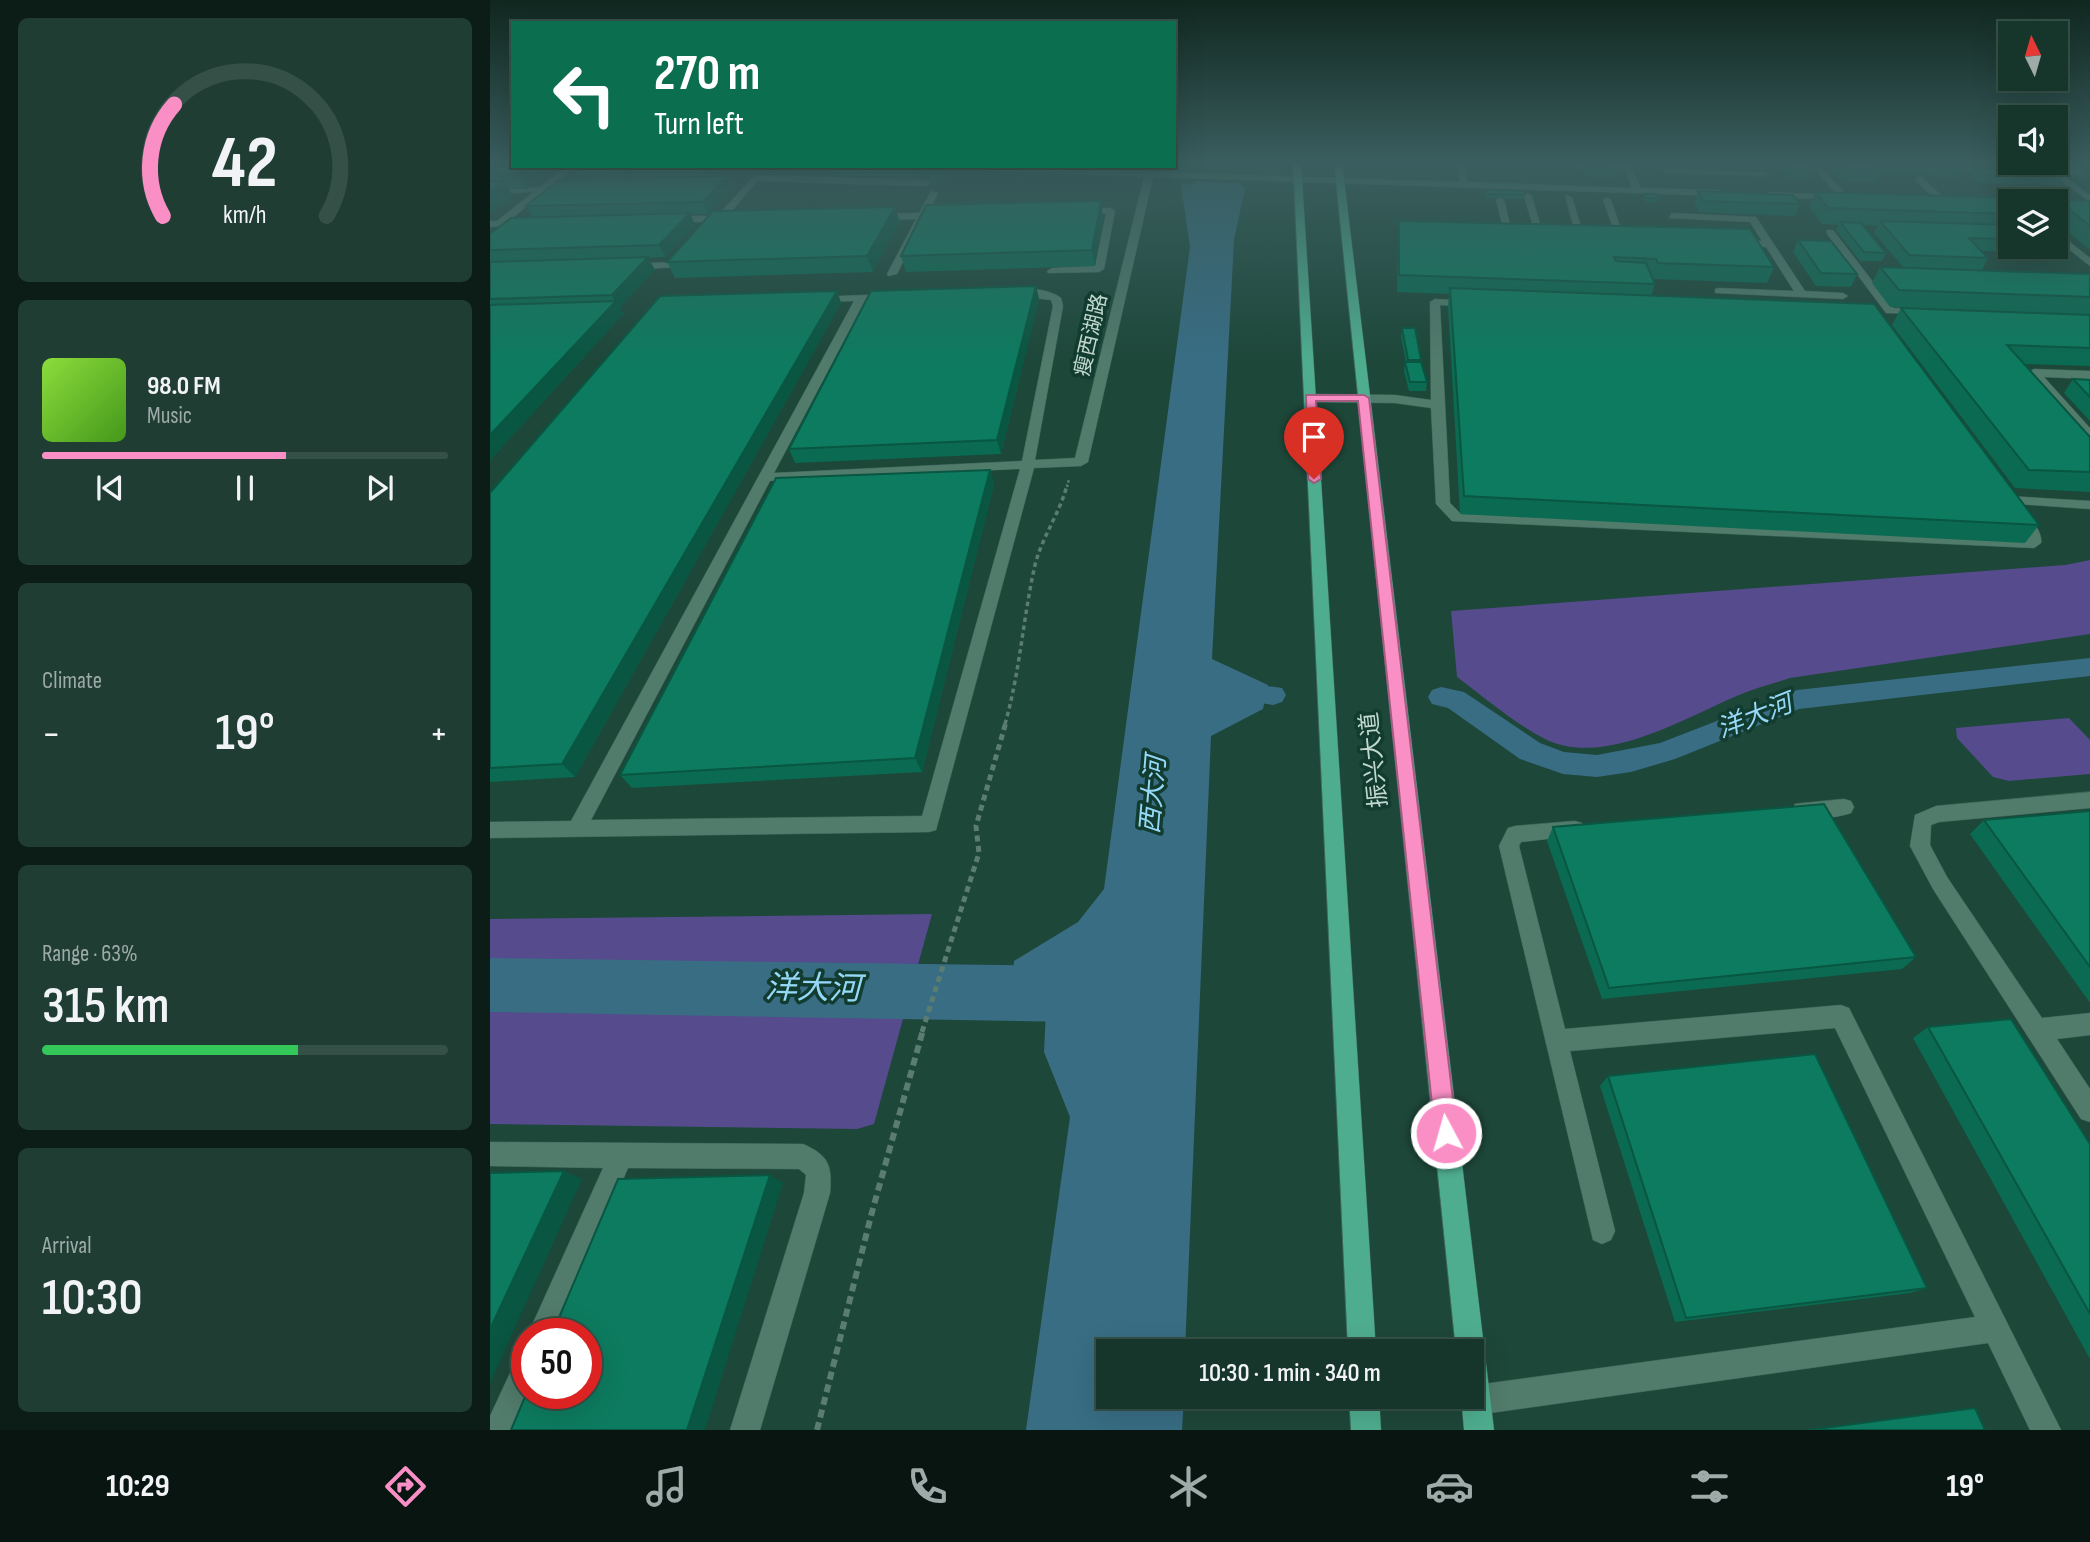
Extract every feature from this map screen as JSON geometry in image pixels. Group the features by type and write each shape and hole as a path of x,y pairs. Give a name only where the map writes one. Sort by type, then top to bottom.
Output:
{"main road":[{"name":"振兴大道","path":"1301,229 1361,1339"},
{"name":"振兴大道","path":"1345,229 1470,1339"},
{"path":"1365,1409 1366,1430"},
{"path":"1477,1409 1479,1430"}],"street":[{"path":"892,274 916,229"},
{"path":"1052,271 1099,269 1107,229"},
{"name":"瘦西湖路","path":"1081,462 1134,229"},
{"path":"1521,229 1526,236"},
{"path":"1526,229 1526,236"},
{"path":"1580,229 1583,238"},
{"path":"1618,229 1622,239"},
{"path":"1759,229 1802,295"},
{"path":"1830,232 1890,311 1930,313"},
{"path":"1498,235 1555,237"},
{"path":"1569,237 1596,238"},
{"path":"1609,239 1635,239"},
{"path":"1721,242 1769,244"},
{"path":"2068,245 2090,263"},
{"path":"621,267 673,265 690,246"},
{"path":"1858,269 1871,269"},
{"path":"1719,291 1843,296"},
{"path":"490,830 929,824 1028,464 1058,306 1056,298 1046,293 1005,293"},
{"path":"807,300 900,297"},
{"path":"577,829 861,298"},
{"path":"1490,304 1435,302 1443,504 1457,518 2034,543 2032,533 2004,494 2090,505"},
{"path":"2090,375 2034,373 2090,436"},
{"path":"1310,398 1364,398 1437,405"},
{"path":"765,477 1081,462"},
{"path":"2090,800 1936,814 1922,821 1920,846 1930,868 2090,1110"},
{"path":"1775,813 1844,807"},
{"path":"1597,827 1515,834 1509,846 1602,1231"},
{"path":"1556,1041 1841,1016 2046,1430"},
{"path":"2037,1030 2090,1024"},
{"path":"490,1154 803,1157 819,1170 817,1193 744,1430"},
{"path":"549,1318 621,1155"},
{"path":"1484,1399 1994,1328"},
{"path":"499,1430 511,1403"}],"path":[{"path":"817,1430 858,1261 919,1043 979,853 976,826 1014,693 1037,562 1062,506 1071,469 1081,462"}],"shaded area":[{"path":"2090,560 2090,634 1790,678 1744,693 1646,736 1594,748 1569,747 1533,733 1457,677 1451,611 2065,565"},
{"path":"2069,718 2090,740 2090,774 2009,781 1993,777 1957,738 1956,728"},
{"path":"932,914 874,1124 857,1129 490,1124 490,919"}],"water":[{"name":"西大河","path":"1187,229 1236,229 1212,659 1268,685 1263,709 1211,736 1186,1339 1096,1339 1096,1409 1183,1409 1182,1430 1026,1430 1070,1117 1044,1052 1046,1010 1010,1002 1014,961 1078,922 1104,889 1190,247"}],"building":[{"path":"497,229 675,229 659,245 490,250 490,234"},
{"path":"697,229 883,229 867,256 667,262"},
{"path":"914,229 1096,229 1092,250 901,256"},
{"path":"1399,229 1750,229 1774,267 1658,263 1656,259 1614,257 1616,261 1646,263 1655,284 1399,275"},
{"path":"1845,229 1866,229 1886,253 1864,252"},
{"path":"1887,229 1998,229 1998,239 1969,238 1988,258 1909,255"},
{"path":"1798,240 1831,241 1857,274 1821,273"},
{"path":"648,257 612,295 490,299 490,262"},
{"path":"1880,267 2090,274 2090,297 1899,290"},
{"path":"1036,286 997,440 789,449 871,291"},
{"path":"1450,288 1874,304 2039,525 1464,496"},
{"path":"837,291 562,764 490,768 490,493 660,296"},
{"path":"616,301 490,435 490,305"},
{"path":"1901,308 2090,315 2090,348 2007,345 2090,437 2090,472 2029,470"},
{"path":"1402,328 1415,328 1421,360 1408,360"},
{"path":"1405,362 1421,362 1427,382 1410,382"},
{"path":"2073,379 2090,380 2090,397"},
{"path":"990,470 915,758 620,775 776,478"},
{"path":"1824,804 1916,957 1609,988 1553,827"},
{"path":"2090,811 2090,967 1984,820"},
{"path":"2011,1019 2090,1144 2090,1314 1928,1027"},
{"path":"1815,1054 1927,1288 1686,1318 1608,1076"},
{"path":"564,1171 490,1329 490,1173"},
{"path":"770,1175 687,1430 511,1430 520,1409 602,1409 602,1318 559,1318 618,1179"},
{"path":"1975,1408 1985,1430 1809,1430"}],"waterway":[{"name":"洋大河","path":"1441,697 1455,699 1530,751 1563,763 1597,766 1665,752 1797,700 2090,667"},
{"name":"洋大河","path":"1231,690 1273,695"},
{"name":"洋大河","path":"490,985 1072,994"}],"route":[{"path":"1314,479 1310,398 1364,398 1446,1133"}]}
